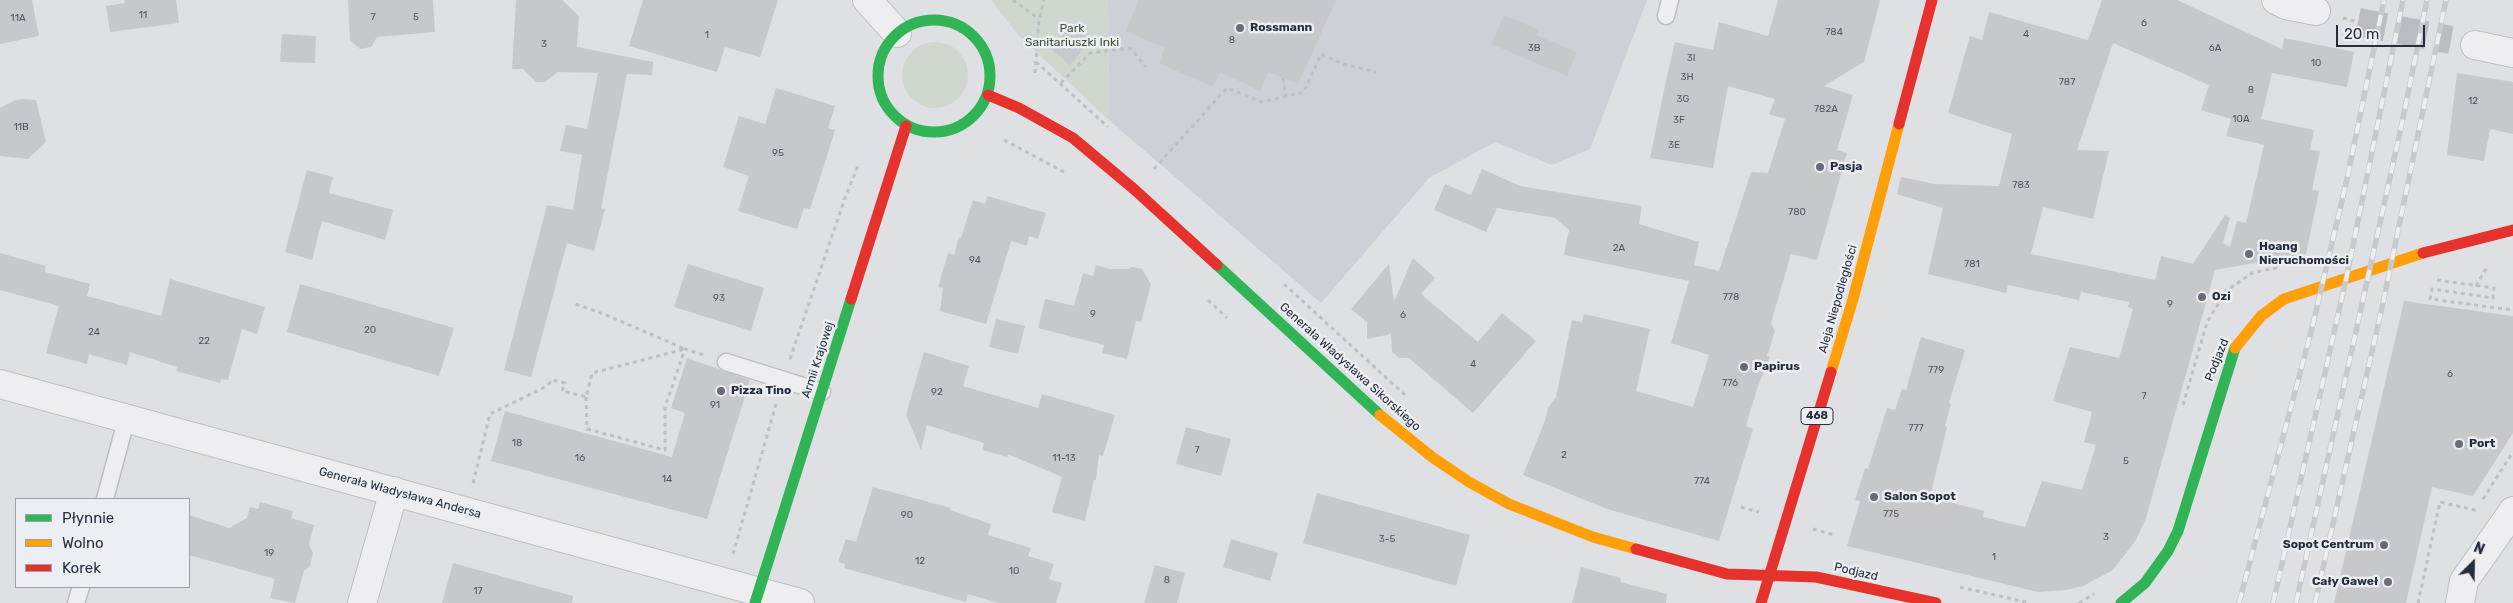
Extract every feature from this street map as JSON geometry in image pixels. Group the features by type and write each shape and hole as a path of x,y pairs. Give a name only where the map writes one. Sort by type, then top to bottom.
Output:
{"street":[{"path":"868,0 897,33"},
{"name":"Aleja Niepodległości","path":"1761,603 1853,299 1932,0"},
{"path":"2276,0 2286,5 2316,11"},
{"path":"942,14 971,33 982,46 989,61 991,78 988,94 979,112 964,125 945,132 925,133 906,126 890,112 880,93 878,71 884,50 897,33 918,22 942,14"},
{"path":"2475,45 2513,53"},
{"name":"Generała Władysława Sikorskiego","path":"988,94 1019,108 1073,138 1135,190 1376,412 1432,457 1469,482 1509,504 1593,537 1727,574 1770,576"},
{"name":"Armii Krajowej","path":"757,597 906,126"},
{"name":"Podjazd","path":"2121,603 2145,583 2172,544 2178,531 2230,357 2239,341 2261,316 2284,299 2298,293 2425,252 2513,230"},
{"name":"Generała Władysława Andersa","path":"0,384 394,490 757,597 800,603"},
{"path":"362,603 394,490"},
{"path":"2460,603 2464,581 2513,511"},
{"name":"Podjazd","path":"1770,576 1816,577 1936,603"}],"lane":[{"path":"1666,16 1670,0"},
{"path":"726,362 822,392"},
{"path":"105,498 127,418"},
{"path":"76,603 81,588"}],"path":[{"path":"1013,0 1039,18"},
{"path":"1035,73 1039,18 1044,0"},
{"path":"1060,83 1090,53 1130,48 1146,67"},
{"path":"1159,163 1227,88 1261,102 1304,92 1320,54 1343,64 1376,72"},
{"path":"1036,62 1113,132"},
{"path":"1283,78 1286,96"},
{"path":"1146,164 1160,176"},
{"path":"2476,286 2490,262"},
{"path":"2441,281 2494,288 2493,298 2432,289 2430,299 2513,310"},
{"path":"1281,282 1408,398"},
{"path":"573,303 606,314 685,349"},
{"path":"685,349 665,407 664,450 587,429 586,397 592,373 685,349"},
{"path":"473,482 490,414 548,386 552,380 564,383 562,391 586,397"},
{"path":"2418,603 2440,502 2475,510 2513,452"}],"shaded area":[{"path":"1108,0 1647,0 1590,149 1552,165 1495,142 1429,178 1321,303 1109,120"}],"green space":[{"name":"Park Sanitariuszki Inki","path":"991,0 1108,0 1109,120 1019,36"},
{"path":"935,42 948,45 958,52 965,62 968,75 965,88 958,98 948,105 935,108 922,105 912,98 905,88 902,75 905,62 912,52 922,45"}],"building":[{"path":"0,0 32,0 39,36 0,44"},
{"path":"124,0 176,0 179,23 110,32 106,6 125,3"},
{"path":"348,0 433,0 435,32 377,37 371,47 360,49 350,40"},
{"path":"516,0 562,0 579,16 577,47 653,62 652,75 627,74 601,208 605,209 594,251 567,243 531,377 504,370 547,205 573,210 582,155 560,151 566,125 587,129 598,73 558,72 545,82 536,82 523,69 512,69"},
{"path":"643,0 778,0 760,57 725,47 717,72 629,46"},
{"path":"1139,0 1336,0 1298,84 1268,72 1260,91 1220,72 1213,87 1159,63 1165,48 1126,31"},
{"path":"1778,0 1880,0 1864,62 1824,86 1853,95 1837,150 1847,153 1817,260 1791,254 1771,323 1775,331 1767,356 1770,357 1757,389 1746,426 1753,429 1719,541 1607,509 1523,475 1546,418 1548,408 1556,397 1572,320 1582,322 1584,314 1650,329 1636,391 1693,407 1709,355 1671,343 1689,281 1564,255 1569,230 1555,218 1497,208 1486,232 1434,210 1445,184 1471,195 1482,169 1520,186 1642,206 1639,224 1699,242 1694,265 1719,271 1751,172 1768,173 1785,119 1769,114 1775,99 1728,86 1713,168 1650,158 1667,76 1675,42 1713,50 1719,22 1768,36"},
{"path":"2102,0 2177,0 2282,49 2284,38 2354,52 2347,87 2272,73 2261,119 2314,130 2310,150 2320,151 2312,190 2319,191 2306,254 2215,270 2146,518 2136,540 2113,570 2083,586 2066,590 2038,592 1847,546 1860,501 1855,500 1865,468 1868,469 1887,408 1895,410 1902,389 1906,390 1921,337 1965,350 1949,403 1951,404 1945,426 1947,427 1930,497 1984,511 1983,517 2025,527 2042,481 2082,490 2096,445 2084,442 2092,412 2053,401 2070,347 2119,358 2133,309 2128,307 2129,302 2081,292 2079,300 2008,285 2006,293 1928,274 1943,208 1897,194 1901,177 1935,184 1999,186 2012,134 1948,113 1970,36 1982,40 1989,12 2088,40","holes":["2113,43 2209,85 2201,110 2231,119 2226,136 2264,145 2246,223 2237,221 2230,247 2223,243 2230,218 2225,215 2193,264 2161,256 2155,280 2031,254 2043,207 2093,219 2109,151 2077,150"]},
{"path":"1504,15 1539,30 1536,35 1577,52 1567,76 1491,44"},
{"path":"1072,25 1090,41 1070,65 1051,49"},
{"path":"282,34 316,36 315,63 280,62"},
{"path":"2457,73 2513,82 2513,134 2490,129 2484,161 2447,155"},
{"path":"776,88 835,106 828,128 835,130 810,209 804,208 797,229 738,211 749,176 723,167 739,116 765,124"},
{"path":"15,100 36,100 46,142 28,159 0,156 0,108"},
{"path":"307,170 333,177 329,193 393,210 385,240 322,221 312,260 285,252"},
{"path":"987,196 1046,213 1038,239 1029,236 1027,246 1011,241 986,324 940,311 943,288 938,287 948,253 954,255 973,200 985,204"},
{"path":"0,253 46,266 45,272 90,284 87,296 161,316 170,279 265,307 257,334 242,329 228,380 221,379 220,383 176,371 177,367 130,352 127,365 89,354 87,364 46,353 59,306 0,290"},
{"path":"1413,258 1435,278 1421,294 1478,342 1502,313 1536,341 1473,413 1409,358 1399,358 1392,352 1391,334 1367,339 1367,322 1351,309 1389,264 1394,302"},
{"path":"688,264 764,288 751,331 674,307"},
{"path":"1096,265 1110,269 1128,269 1132,267 1142,269 1151,284 1141,322 1136,321 1127,359 1102,353 1104,345 1038,328 1045,299 1074,306 1083,273 1093,276"},
{"path":"300,284 454,328 439,376 287,332"},
{"path":"2404,301 2513,316 2513,433 2473,496 2432,487 2406,603 2334,603"},
{"path":"996,319 1025,326 1018,354 989,347"},
{"path":"924,352 969,366 963,386 1038,408 1042,394 1115,415 1103,456 1099,455 1096,480 1094,480 1085,521 1052,512 1062,477 1008,454 1007,457 982,450 984,443 927,425 921,450 906,415"},
{"path":"687,358 750,380 707,519 491,461 505,411 672,457 685,413 671,408"},
{"path":"1186,427 1231,439 1221,476 1176,464"},
{"path":"873,487 951,508 950,510 991,524 988,535 1031,548 1028,556 1054,564 1049,579 1062,583 1056,603 998,603 968,594 966,602 844,568 845,564 838,562 846,539 856,542"},
{"path":"1317,493 1470,535 1456,586 1303,543"},
{"path":"260,502 293,511 291,518 314,525 309,545 313,553 310,566 304,571 295,603 270,598 275,579 190,555 190,515 229,528 247,518 250,507 258,509"},
{"path":"1231,539 1278,553 1270,581 1223,567"},
{"path":"453,563 573,596 572,603 442,603"},
{"path":"1155,565 1185,573 1177,603 1144,603"},
{"path":"1581,567 1621,578 1620,582 1667,594 1666,603 1572,603"}],"tunnel":[{"path":"2358,22 2451,40"}],"railway":[{"path":"2239,603 2313,324 2347,179 2384,0"},
{"path":"2273,603 2347,275 2403,0"},
{"path":"2296,603 2402,123 2427,0"},
{"path":"2315,603 2383,303 2446,0"}],"traffic: fast":[{"path":"934,20 956,24 974,36 986,54 990,76 986,98 974,116 956,128 934,132 912,128 894,116 882,98 878,76 882,54 894,36 912,24 934,20"},
{"path":"1217,265 1380,415"},
{"path":"755,603 851,299"},
{"path":"2121,603 2145,583 2168,551 2178,531 2235,348"}],"traffic: slow":[{"path":"1831,372 1853,299 1899,124"},
{"path":"2235,348 2261,316 2284,299 2423,253"},
{"path":"1380,415 1432,457 1469,482 1509,504 1593,537 1636,549"}],"traffic: jam":[{"path":"1899,124 1932,0"},
{"path":"988,95 1019,108 1073,138 1135,190 1217,265"},
{"path":"851,299 906,126"},
{"path":"2423,253 2513,230"},
{"path":"1761,603 1831,372"},
{"path":"1636,549 1727,574 1816,577 1936,603"}],"place":[{"name":"Rossmann","path":"1240,28"},
{"name":"Pasja","path":"1820,167"},
{"name":"Hoang Nieruchomości","path":"2249,254"},
{"name":"Ozi","path":"2202,297"},
{"name":"Papirus","path":"1744,367"},
{"name":"Pizza Tino","path":"721,391"},
{"name":"Port","path":"2459,444"},
{"name":"Salon Sopot","path":"1874,497"},
{"name":"Sopot Centrum","path":"2384,545"},
{"name":"Cały Gaweł","path":"2388,582"}]}
